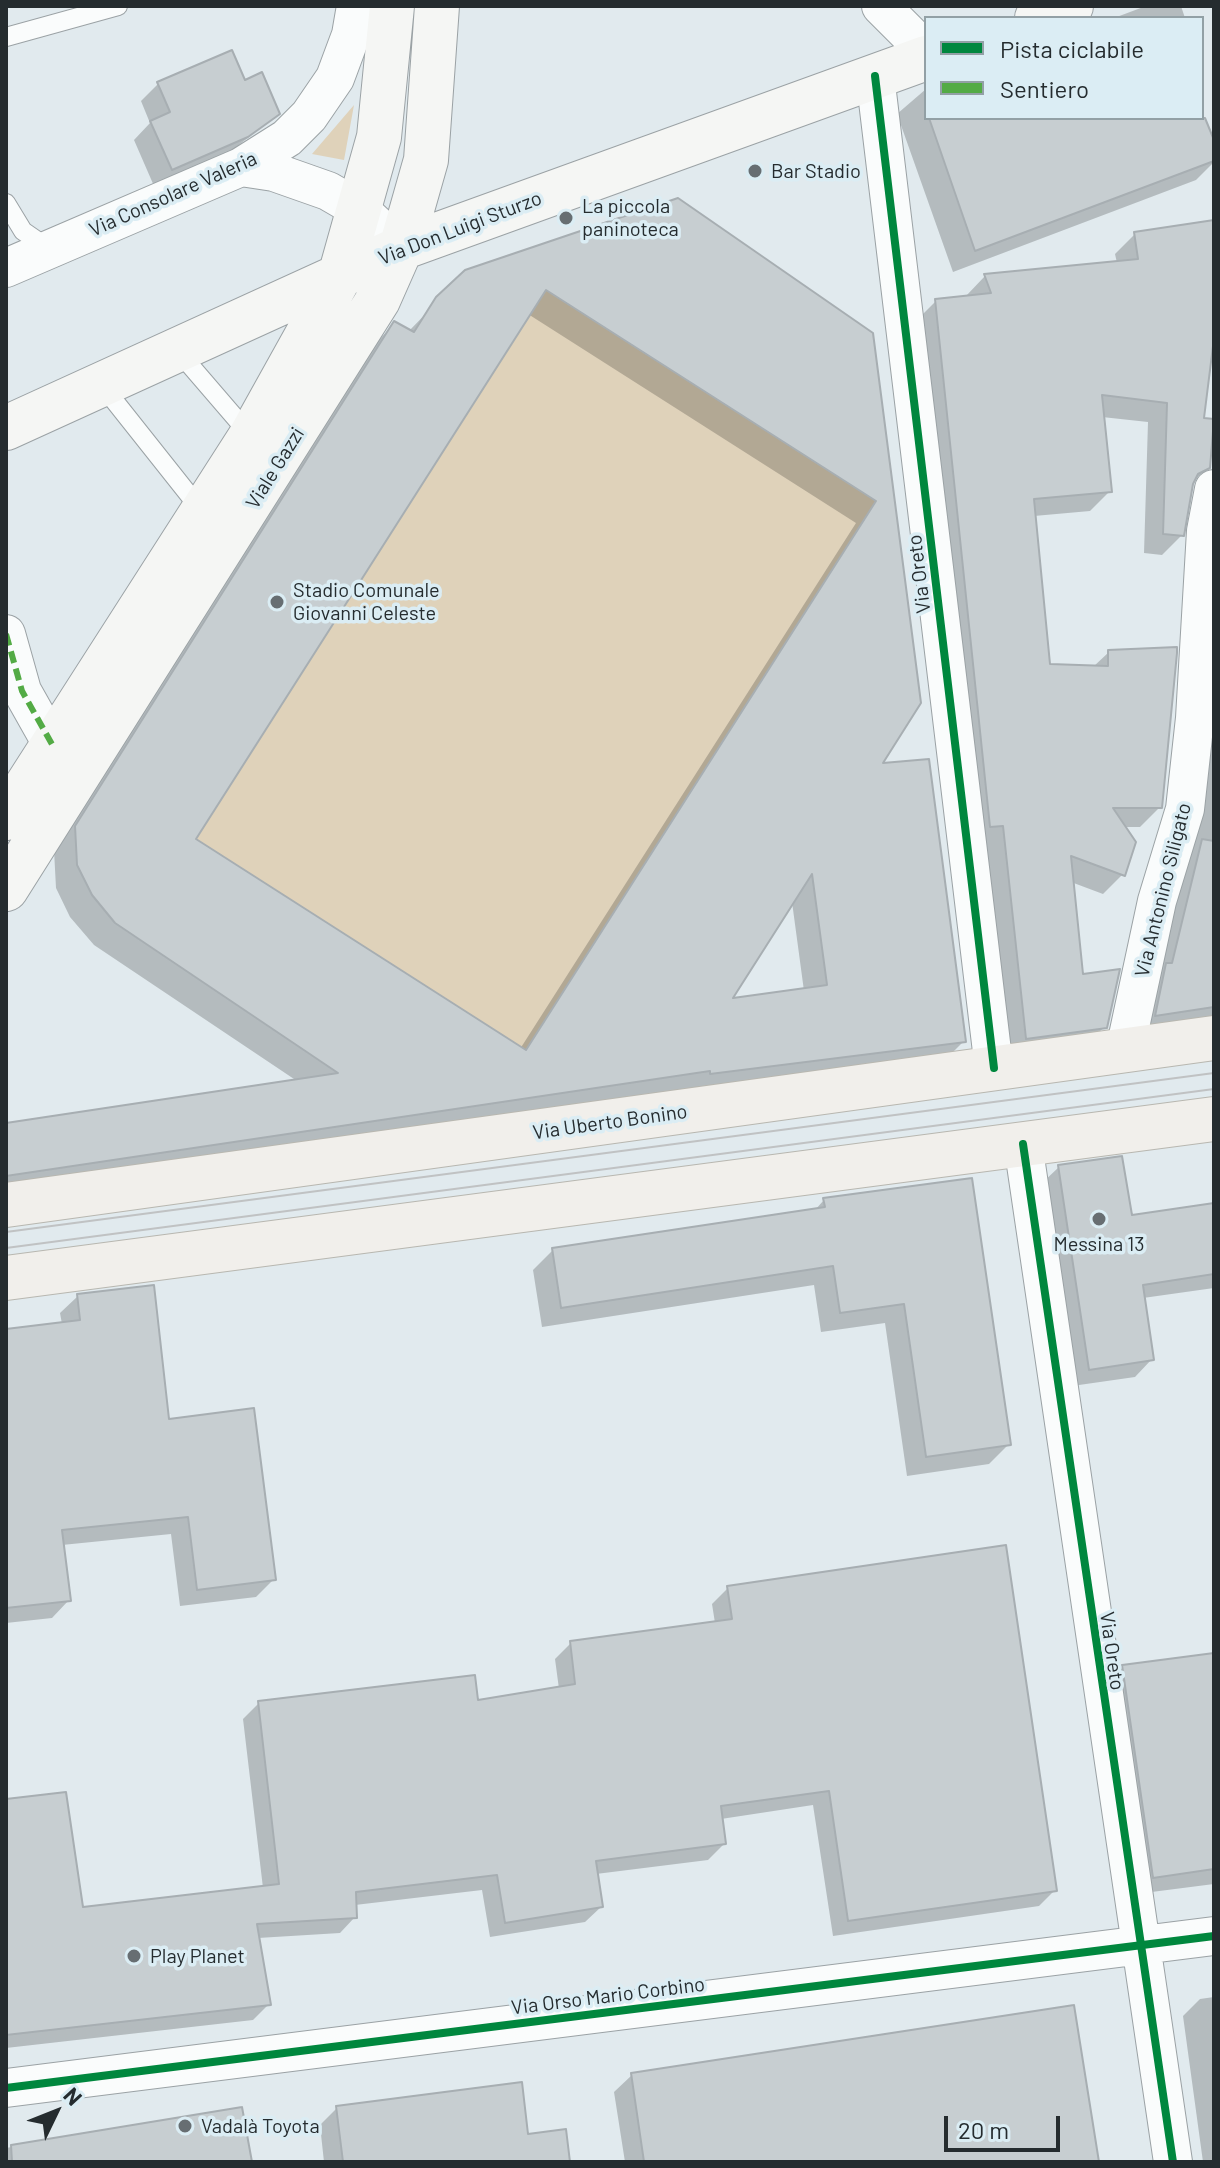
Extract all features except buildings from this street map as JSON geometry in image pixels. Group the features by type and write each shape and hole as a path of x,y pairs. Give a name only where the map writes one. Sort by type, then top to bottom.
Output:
{"main road":[{"name":"Viale Gazzi","path":"6,818 251,436 340,276 379,137 392,6"},
{"name":"Viale Gazzi","path":"6,889 371,315 401,248 426,160 437,6"},
{"path":"1043,16 1071,6"},
{"name":"Via Don Luigi Sturzo","path":"6,428 401,248 924,59"},
{"name":"Via Uberto Bonino","path":"6,1205 1214,1038"},
{"path":"6,1278 1214,1119"}],"street":[{"name":"Via Consolare Valeria","path":"6,268 241,167 287,138 309,116 335,78 356,6"},
{"path":"881,6 924,49"},
{"name":"Via Oreto","path":"875,76 994,1068"},
{"path":"241,167 299,179 359,209 401,248"},
{"name":"Via Antonino Siligato","path":"1125,1050 1157,901 1185,809 1198,676 1206,531 1214,489"},
{"path":"6,634 22,691 53,746"},
{"name":"Via Oreto","path":"1023,1144 1173,2162"},
{"name":"Via Orso Mario Corbino","path":"6,2088 1214,1936"}],"lane":[{"path":"6,37 118,6"},
{"path":"6,203 23,231 49,249"},
{"path":"177,350 251,436"},
{"path":"101,384 203,512"}],"shaded area":[{"path":"354,105 344,160 312,154"},
{"path":"546,290 876,501 526,1050 196,839"}],"tram line":[{"path":"6,1232 1214,1073"},
{"path":"6,1248 1214,1089"}],"marked path":[{"path":"6,634 22,691 53,746"}],"cycle path":[{"path":"875,76 994,1068"},
{"path":"1023,1144 1173,2162"},
{"path":"6,2088 1214,1936"}],"place":[{"name":"Bar Stadio","path":"755,171"},
{"name":"La piccola paninoteca","path":"566,218"},
{"name":"Stadio Comunale Giovanni Celeste","path":"277,602"},
{"name":"Messina 13","path":"1099,1219"},
{"name":"Play Planet","path":"134,1956"},
{"name":"Vadalà Toyota","path":"185,2126"}]}
